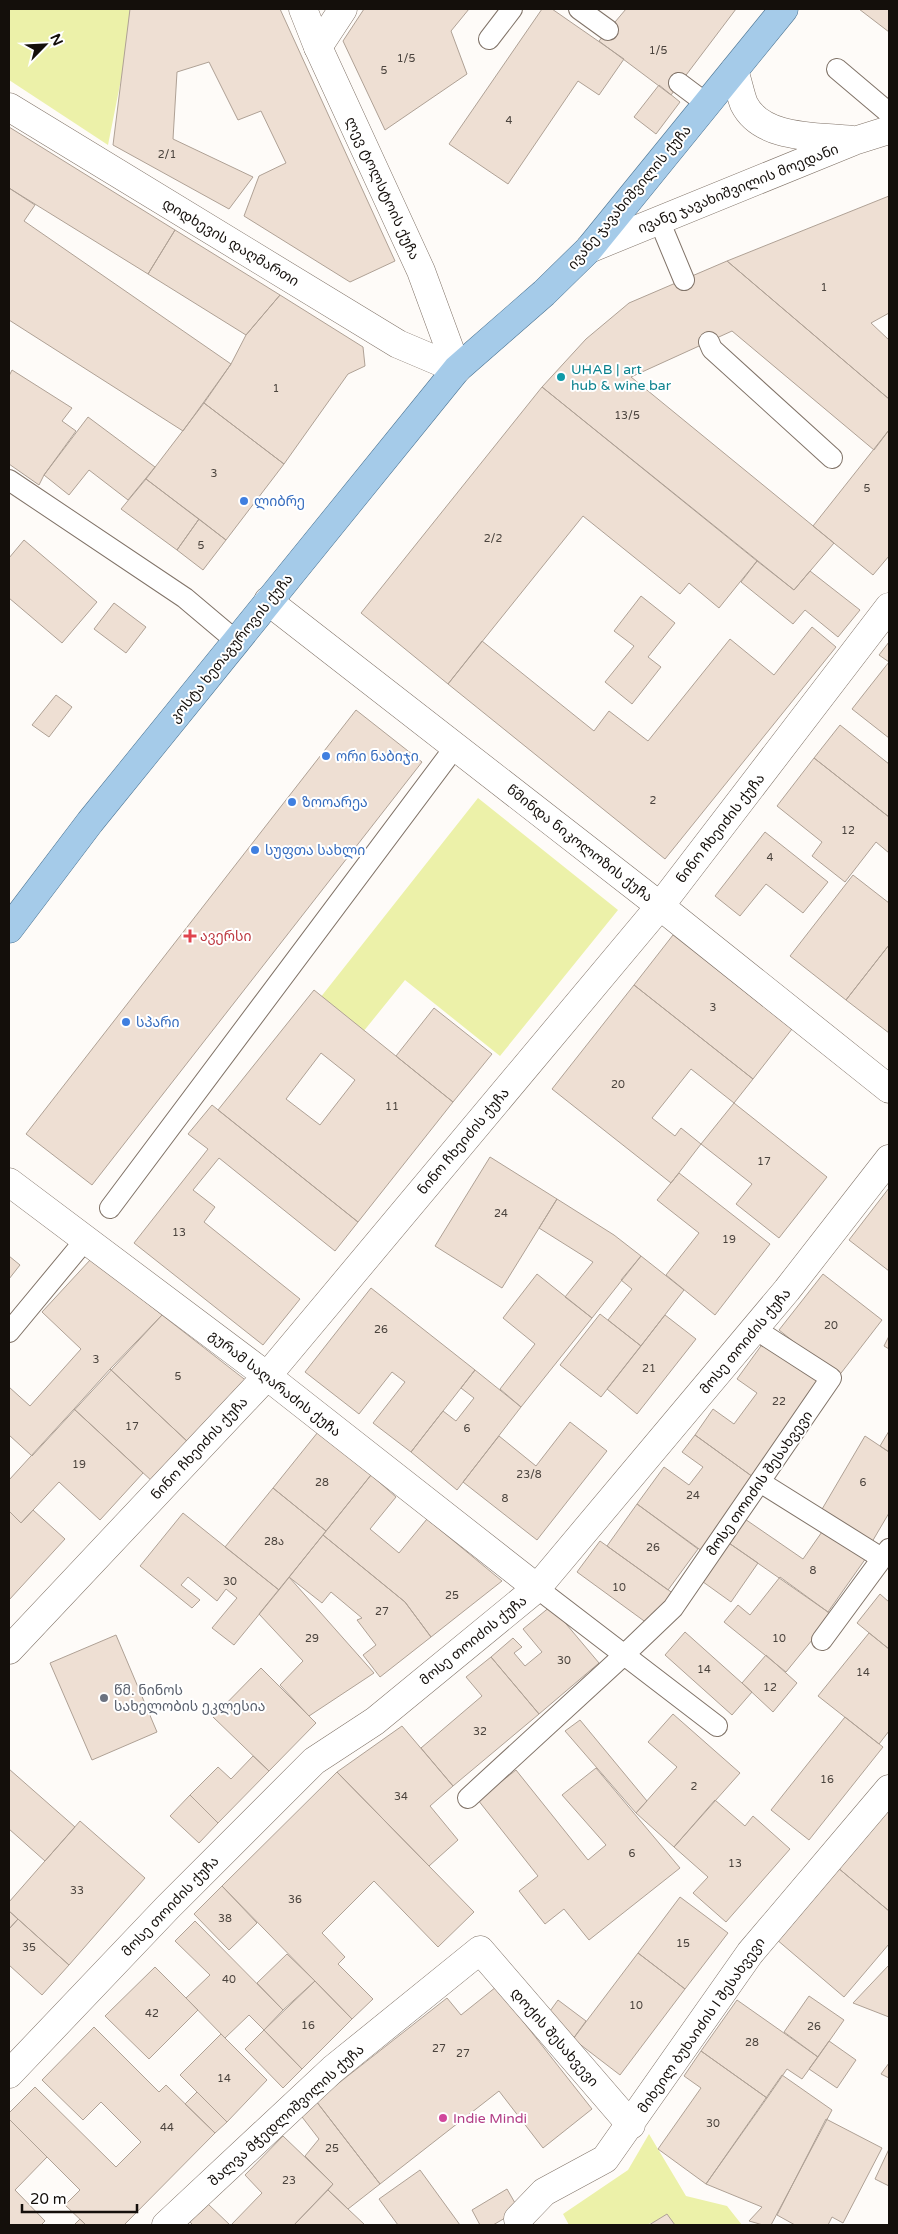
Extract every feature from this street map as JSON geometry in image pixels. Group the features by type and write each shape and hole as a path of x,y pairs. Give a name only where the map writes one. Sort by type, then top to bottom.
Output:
{"main road":[{"name":"ივანე ჯავახიშვილის ქუჩა","path":"457,369 544,293 589,249 784,9"},
{"name":"კოსტა ხეთაგუროვის ქუჩა","path":"9,929 94,817 457,369"}],"street":[{"name":"ლევ ტოლსტოის ქუჩა","path":"303,9 318,47 421,271 457,369"},
{"path":"318,47 343,9"},
{"name":"ივანე ჯავახიშვილის მოედანი","path":"734,70 745,104 758,121 780,131 854,140"},
{"name":"დიდხევის დაღმართი","path":"9,107 398,344 457,369"},
{"path":"854,140 889,130"},
{"name":"ივანე ჯავახიშვილის მოედანი","path":"589,249 854,140"},
{"name":"წმინდა ნიკოლოზის ქუჩა","path":"268,601 660,906 889,1088"},
{"name":"ნინო ჩხეიძის ქუჩა","path":"9,1650 267,1376 660,906 889,607"},
{"name":"მოსე თოიძის ქუჩა","path":"9,2074 168,1908 314,1761 374,1721 537,1588 755,1328 889,1159"},
{"name":"გურამ საღარაძის ქუჩა","path":"9,1182 267,1376 537,1588"},
{"name":"მიხეილ ბუხაიძის I შესახვევი","path":"518,2220 544,2192 605,2159 631,2125 750,1953 889,1789"},
{"name":"დოქის შესახვევი","path":"480,1950 631,2125"},
{"name":"შალვა მჭედლიშვილის ქუჩა","path":"166,2225 333,2068 480,1950"}],"lane":[{"path":"489,39 512,9"},
{"path":"579,9 608,30"},
{"path":"837,69 889,113"},
{"path":"680,84 708,104"},
{"path":"658,220 684,280"},
{"path":"709,342 712,349 832,458"},
{"path":"9,480 185,598 236,641"},
{"path":"110,1208 455,747"},
{"path":"9,1332 86,1240"},
{"name":"მოსე თოიძის შესახვევი","path":"625,1654 673,1608 831,1378 755,1328"},
{"path":"760,1482 886,1554 822,1640"},
{"path":"537,1588 717,1726"},
{"path":"468,1798 625,1654"}],"green space":[{"path":"9,9 135,9 108,145 9,80"},
{"path":"478,798 618,910 500,1056 405,980 363,1032 320,998"},
{"path":"649,2134 686,2196 727,2206 742,2225 672,2225 666,2217 646,2225 569,2225 563,2214 628,2170"}],"building":[{"path":"130,9 280,9 395,261 350,282 244,216 259,176 286,163 261,111 238,120 209,62 177,72 173,139 253,177 229,209 113,145"},
{"path":"364,9 469,9 451,31 467,74 385,130 343,41"},
{"path":"542,9 552,9 624,59 599,95 578,81 508,184 449,144"},
{"path":"626,9 736,9 671,95 599,41"},
{"path":"859,9 889,9 889,32"},
{"path":"659,85 680,102 656,134 634,117"},
{"path":"9,127 175,230 148,274 9,188"},
{"path":"9,188 35,205 24,221 231,364 183,431 9,320"},
{"path":"889,196 889,313 871,323 889,340 889,399 727,261"},
{"path":"175,230 280,295 246,335 148,274"},
{"path":"727,261 889,399 889,430 874,450 732,331 631,377 834,543 794,590 542,387 586,339 629,303"},
{"path":"280,295 363,347 365,366 348,374 284,464 204,403 231,364 246,335"},
{"path":"12,370 72,408 62,421 76,431 44,475 39,485 9,464 9,376"},
{"path":"542,387 757,561 719,608 689,583 680,594 583,516 448,684 361,613"},
{"path":"204,403 284,464 226,540 146,479"},
{"path":"88,417 155,467 128,500 89,470 69,495 44,475"},
{"path":"889,430 889,556 873,575 813,526"},
{"path":"146,479 199,519 177,550 121,509"},
{"path":"199,519 226,540 203,570 177,550"},
{"path":"24,540 97,602 62,643 9,598 9,558"},
{"path":"757,561 794,590 810,571 860,610 838,637 805,610 793,624 741,582"},
{"path":"641,596 675,623 648,657 661,667 632,704 605,682 634,646 614,631"},
{"path":"114,603 146,627 126,653 94,629"},
{"path":"812,627 836,647 665,859 448,684 482,641 594,731 609,711 648,741 730,639 774,675"},
{"path":"889,642 889,662 879,655"},
{"path":"889,662 889,738 852,709"},
{"path":"56,695 72,707 49,737 32,725"},
{"path":"356,710 422,762 92,1185 26,1134"},
{"path":"840,725 889,764 889,817 814,758"},
{"path":"814,758 889,817 889,853 876,842 845,882 812,856 822,842 777,806"},
{"path":"765,832 828,882 803,913 766,884 740,916 715,896"},
{"path":"853,875 889,903 889,945 846,1000 790,956"},
{"path":"673,935 792,1029 753,1079 634,985"},
{"path":"889,945 889,1033 846,1000"},
{"path":"634,985 753,1079 734,1103 691,1069 652,1118 675,1136 681,1128 701,1144 671,1183 552,1089"},
{"path":"314,990 453,1102 358,1222 218,1110","holes":["321,1053 355,1080 320,1125 286,1099"]},
{"path":"434,1008 492,1054 453,1102 396,1056"},
{"path":"734,1103 827,1177 779,1238 736,1204 752,1184 701,1144"},
{"path":"212,1105 358,1222 335,1251 219,1158 193,1190 215,1207 204,1222 300,1299 263,1345 134,1243 208,1149 188,1134"},
{"path":"490,1157 557,1199 502,1288 435,1246"},
{"path":"679,1173 770,1244 715,1315 666,1275 699,1233 657,1200"},
{"path":"889,1188 889,1271 849,1240"},
{"path":"557,1199 614,1235 641,1256 592,1318 565,1297 593,1262 539,1228"},
{"path":"9,1256 20,1265 9,1279"},
{"path":"641,1256 684,1290 641,1346 608,1320 632,1289 621,1280"},
{"path":"91,1259 162,1315 32,1456 9,1435 9,1387 30,1406 81,1349 42,1312"},
{"path":"537,1274 592,1318 521,1407 500,1389 535,1344 503,1318"},
{"path":"823,1274 882,1320 838,1377 779,1330"},
{"path":"371,1288 475,1370 411,1452 373,1423 405,1382 392,1372 359,1414 305,1372"},
{"path":"600,1314 641,1346 601,1397 560,1365"},
{"path":"162,1315 248,1382 189,1443 110,1369"},
{"path":"665,1315 696,1339 637,1414 607,1389"},
{"path":"889,1336 889,1349 884,1346"},
{"path":"766,1339 823,1380 753,1477 695,1435 713,1409 734,1424 757,1393 737,1379"},
{"path":"110,1369 189,1443 153,1482 74,1409"},
{"path":"475,1370 521,1407 457,1490 411,1452 443,1411 456,1421 474,1398 461,1388"},
{"path":"74,1409 143,1473 100,1520 59,1482 21,1523 9,1511 9,1480"},
{"path":"570,1422 607,1451 537,1540 463,1482 499,1436 536,1466"},
{"path":"889,1431 889,1452 880,1446"},
{"path":"318,1432 371,1475 326,1531 273,1488"},
{"path":"695,1435 753,1477 706,1554 637,1504 664,1467 689,1485 703,1467 682,1452"},
{"path":"865,1436 889,1452 889,1513 869,1547 818,1516"},
{"path":"371,1475 396,1497 370,1529 399,1553 427,1519 502,1581 431,1637 405,1602 323,1535"},
{"path":"273,1488 326,1531 279,1590 225,1547"},
{"path":"637,1504 698,1549 668,1590 607,1546"},
{"path":"33,1510 65,1539 9,1600 9,1511 21,1523"},
{"path":"183,1513 279,1590 234,1645 212,1628 237,1598 226,1589 217,1601 188,1577 181,1585 200,1600 192,1608 140,1566"},
{"path":"742,1517 803,1559 824,1529 866,1558 828,1612 726,1541"},
{"path":"323,1535 405,1602 431,1637 380,1677 363,1655 376,1645 357,1620 362,1618 331,1592 322,1603 289,1577"},
{"path":"600,1541 674,1594 651,1626 577,1572"},
{"path":"726,1541 758,1563 731,1602 699,1579"},
{"path":"289,1577 374,1673 309,1716 280,1685 303,1661 259,1614"},
{"path":"780,1577 828,1612 830,1618 786,1672 724,1622 738,1605 750,1615"},
{"path":"880,1594 889,1602 889,1649 857,1623"},
{"path":"551,1606 599,1663 539,1714 491,1657 513,1638 522,1647 514,1653 525,1666 542,1652 523,1629"},
{"path":"685,1632 752,1692 732,1715 665,1655"},
{"path":"869,1633 889,1649 889,1731 879,1744 818,1696"},
{"name":"წმ. ნინოს სახელობის ეკლესია","path":"116,1635 157,1732 92,1760 50,1663"},
{"path":"766,1655 797,1683 773,1712 742,1683"},
{"path":"491,1657 539,1714 453,1786 421,1748 482,1696 466,1677"},
{"path":"261,1668 316,1723 269,1771 213,1717"},
{"path":"673,1714 740,1773 674,1847 636,1813 677,1767 648,1742"},
{"path":"845,1717 883,1747 809,1840 771,1810"},
{"path":"580,1720 647,1801 636,1813 565,1731"},
{"path":"402,1726 453,1786 430,1806 458,1840 429,1866 337,1772"},
{"path":"253,1756 269,1771 218,1823 190,1795 218,1767 231,1779"},
{"path":"596,1768 680,1868 589,1940 564,1909 545,1924 519,1891 538,1876 478,1800 516,1770 588,1860 606,1845 562,1795"},
{"path":"9,1769 75,1827 45,1861 9,1829"},
{"path":"337,1772 474,1912 438,1947 374,1881 322,1933 345,1957 338,1964 373,1999 352,2019 222,1886"},
{"path":"190,1795 218,1823 199,1843 170,1816"},
{"path":"715,1800 745,1826 753,1816 790,1849 726,1922 693,1893 708,1877 674,1847"},
{"path":"889,1806 889,1911 837,1867"},
{"path":"80,1821 145,1878 69,1965 9,1911 9,1902"},
{"path":"837,1867 889,1911 889,1944 844,1997 776,1939"},
{"path":"222,1886 257,1923 229,1950 194,1914"},
{"path":"680,1897 728,1933 685,1989 638,1953"},
{"path":"9,1911 18,1919 9,1929"},
{"path":"18,1919 69,1965 42,1995 9,1965 9,1929"},
{"path":"195,1921 283,2010 264,2030 249,2015 225,2038 186,1998 210,1975 175,1941"},
{"path":"638,1953 685,1989 620,2075 573,2039"},
{"path":"287,1954 315,1981 283,2010 257,1983"},
{"path":"889,1965 889,2017 853,2003"},
{"path":"155,1967 198,2010 149,2059 105,2016"},
{"path":"315,1981 352,2019 302,2069 264,2030"},
{"path":"496,1987 592,2109 543,2148 499,2091 380,2184 316,2101 447,1998 461,2015"},
{"path":"809,1996 844,2020 818,2057 784,2032"},
{"path":"558,2000 586,2021 573,2039 545,2018"},
{"path":"737,2000 818,2057 802,2079 787,2069 767,2098 701,2051"},
{"path":"94,2027 159,2092 166,2085 215,2133 124,2225 86,2225 65,2205 80,2190 9,2119 9,2113 35,2087 116,2167 141,2142 101,2102 83,2120 42,2080"},
{"path":"264,2030 302,2069 283,2088 245,2049"},
{"path":"221,2034 267,2080 227,2122 180,2075"},
{"path":"829,2041 856,2060 837,2088 809,2069"},
{"path":"701,2051 767,2098 706,2184 658,2149 701,2088 684,2076"},
{"path":"889,2063 889,2078 881,2074"},
{"path":"782,2075 832,2110 771,2225 763,2225 749,2221 762,2207 706,2184"},
{"path":"197,2092 227,2122 215,2133 185,2104"},
{"path":"316,2101 380,2184 348,2209 328,2190 333,2184 305,2156 319,2139 299,2113"},
{"path":"9,2119 47,2157 15,2190 45,2221 41,2225 9,2225"},
{"path":"826,2119 882,2148 843,2223 832,2217 828,2225 795,2225 777,2215"},
{"path":"283,2136 333,2184 294,2225 231,2225 262,2193 245,2175"},
{"path":"889,2149 889,2186 875,2179"},
{"path":"420,2170 460,2225 398,2225 379,2199"},
{"path":"507,2189 519,2210 493,2225 480,2225 472,2210"},
{"path":"328,2190 348,2209 365,2225 294,2225"},
{"path":"208,2204 230,2225 193,2225 190,2222"},
{"path":"667,2214 675,2225 649,2225"},
{"path":"80,2219 86,2225 74,2225"}],"place":[{"name":"UHAB | art hub & wine bar","path":"561,377"},
{"name":"ლიბრე","path":"244,501"},
{"name":"ორი ნაბიჯი","path":"326,756"},
{"name":"ზოოარეა","path":"292,802"},
{"name":"სუფთა სახლი","path":"255,850"},
{"name":"ავერსი","path":"190,936"},
{"name":"სპარი","path":"126,1022"},
{"name":"წმ. ნინოს სახელობის ეკლესია","path":"104,1698"},
{"name":"Indie Mindi","path":"443,2118"}]}
